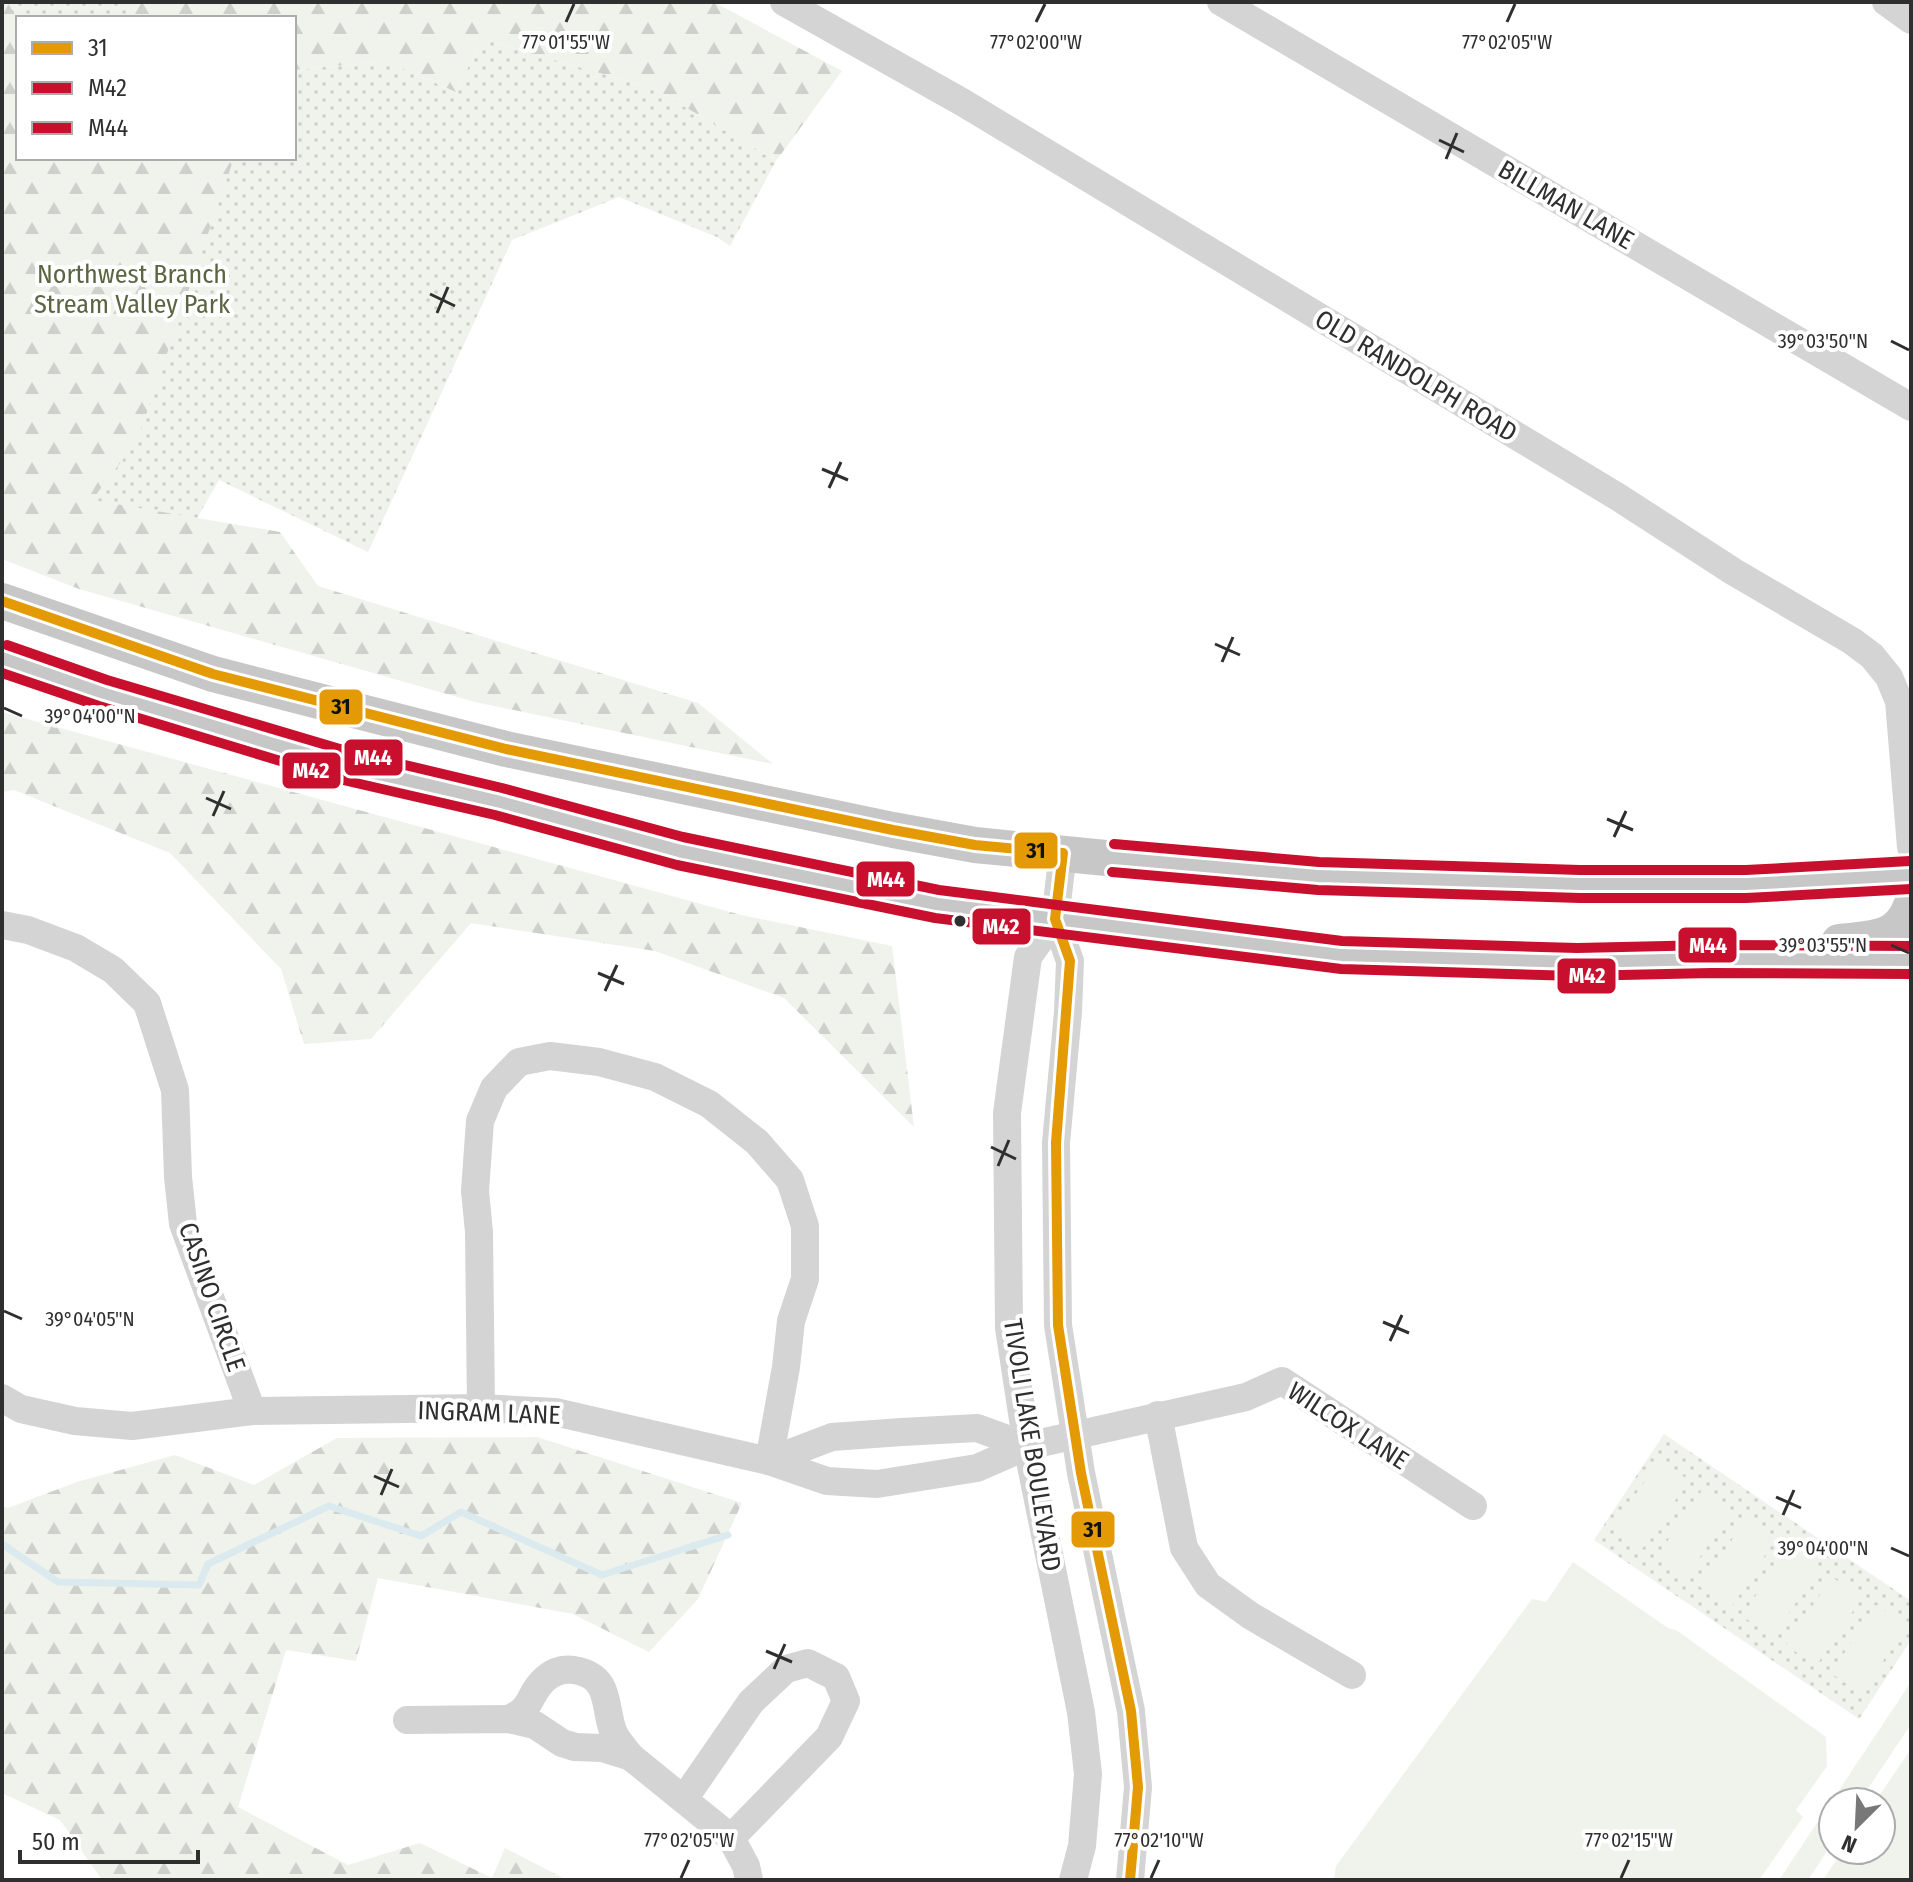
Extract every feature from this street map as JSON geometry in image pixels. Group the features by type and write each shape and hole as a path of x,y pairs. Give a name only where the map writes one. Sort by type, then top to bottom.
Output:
{"main road":[{"path":"2,601 213,674 506,749 975,845 1248,872 1510,883 1746,884 1911,875"},
{"path":"2,658 103,693 346,766 498,801 680,851 937,904 1341,955 1577,962 1910,958"},
{"path":"1711,959 1882,936 1900,926 1911,906"}],"street":[{"name":"OLD RANDOLPH ROAD","path":"784,2 962,102 1852,641 1872,656 1889,677 1899,701 1911,847"},
{"name":"BILLMAN LANE","path":"1221,2 1911,407"},
{"path":"1886,2 1911,20"},
{"name":"TIVOLI LAKE BOULEVARD","path":"1063,853 1055,919 1070,961 1056,1143 1058,1325 1075,1435 1131,1711 1138,1787 1130,1880"},
{"name":"TIVOLI LAKE BOULEVARD","path":"1055,919 1028,957 1007,1113 1009,1328 1027,1446 1081,1712 1088,1774 1082,1846 1073,1880"},
{"name":"CASINO CIRCLE","path":"2,925 28,930 76,948 113,970 147,1003 175,1090 183,1224 252,1411 132,1426 75,1421 21,1409 2,1398"},
{"path":"481,1408 479,1232 475,1191 480,1121 494,1088 519,1062 550,1056 599,1062 655,1077 709,1104 757,1142 790,1180 805,1226 805,1279 791,1321 769,1461"},
{"name":"WILCOX LANE","path":"1075,1435 1246,1397 1282,1381 1473,1506"},
{"name":"INGRAM LANE","path":"252,1411 481,1408 555,1412 769,1461 827,1481 877,1484 977,1468 1027,1446 1075,1435"},
{"path":"1158,1415 1184,1548 1208,1585 1251,1616 1352,1675"},
{"path":"769,1461 832,1437 902,1432 977,1428 1027,1446"},
{"path":"684,1799 751,1702 786,1669 808,1663 836,1677 846,1701 829,1737 731,1838"},
{"path":"508,1719 523,1713 542,1681 556,1671 571,1669 598,1680 605,1692 613,1733 631,1757 731,1838 746,1866 749,1880"},
{"path":"407,1720 508,1719 535,1725 562,1743 602,1748 631,1757"}],"green space":[{"path":"2,2 172,2 182,16 16,16 16,160 296,160 296,70 386,61 456,92 482,39 655,89 776,161 730,246 717,237 619,197 512,240 368,552 219,480 155,592 2,549"},
{"name":"Northwest Branch Stream Valley Park","path":"2,2 7,2 16,16 16,160 233,160 137,441 92,500 280,532 318,586 698,703 773,764 475,702 79,589 2,559"},
{"path":"123,2 714,2 842,71 776,161 655,89 482,39 456,92 386,61 296,70 296,16 129,16"},
{"path":"2,712 741,915 892,946 914,1127 784,998 655,951 471,923 371,1039 304,1044 281,969 170,853 14,790 2,792"},
{"path":"1664,1434 1911,1601 1911,1640 1859,1719 1594,1540"},
{"path":"537,1437 742,1503 698,1599 649,1652 573,1614 378,1578 356,1661 286,1650 238,1807 348,1865 420,1843 492,1878 505,1848 567,1880 102,1880 60,1820 2,1793 2,1506 8,1508 77,1482 175,1455 254,1485 337,1438"},
{"path":"1659,1460 1689,1480 1643,1548 1613,1528"},
{"path":"1702,1490 1732,1510 1686,1578 1656,1558"},
{"path":"1746,1519 1776,1539 1731,1608 1700,1587"},
{"path":"1788,1548 1819,1568 1773,1637 1742,1616"},
{"path":"1573,1562 1668,1628 1676,1630 1826,1737 1827,1766 1796,1810 1803,1817 1759,1880 1334,1880 1336,1866 1532,1599 1546,1602"},
{"path":"1832,1577 1862,1598 1816,1666 1786,1645"},
{"path":"1876,1605 1907,1625 1861,1694 1831,1673"},
{"path":"1911,1682 1911,1724 1870,1786 1842,1786"},
{"path":"1911,1749 1911,1880 1823,1880 1832,1866 1897,1866 1897,1786 1886,1786"},
{"path":"1817,1823 1817,1866 1808,1880 1779,1880"}],"waterway":[{"path":"2,1544 58,1582 199,1585 208,1564 329,1506 421,1536 461,1512 602,1575 728,1535"}],"transit line":[{"name":"31","path":"2,601 213,674 506,749 893,830 975,845 1063,853 1055,919 1070,961 1056,1143 1058,1325 1081,1473 1131,1711 1138,1787 1130,1880"},
{"name":"M44","path":"7,645 107,680 350,752 502,788 683,837 939,890 1342,941 1577,948 1911,946"},
{"name":"M42","path":"2,673 99,706 343,780 495,815 677,865 935,918 1341,969 1577,976 1911,974"},
{"name":"M44","path":"1114,844 1319,862 1580,870 1746,870 1910,861"},
{"name":"M42","path":"1112,872 1318,890 1580,898 1746,898 1911,889"}]}
